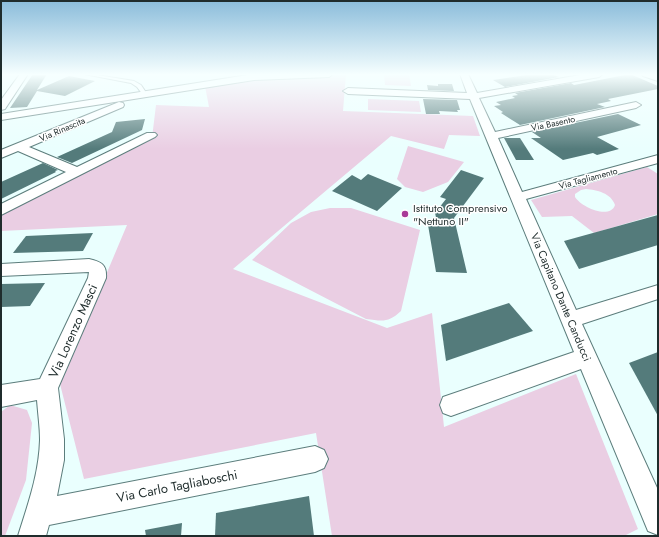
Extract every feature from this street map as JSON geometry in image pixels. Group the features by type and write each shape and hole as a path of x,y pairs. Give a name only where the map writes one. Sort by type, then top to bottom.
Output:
{"street":[{"path":"1,117 113,99"},
{"name":"Via Rinascita","path":"1,154 133,99"},
{"name":"Via Capitano Dante Canducci","path":"475,99 570,320 657,514"},
{"name":"Via Basento","path":"492,136 636,105"},
{"path":"1,210 151,135"},
{"path":"19,147 77,172"},
{"name":"Via Tagliamento","path":"518,197 658,159"},
{"name":"Via Lorenzo Masci","path":"1,270 89,265 96,268 98,271 97,278 47,388 52,449 49,472 35,524"},
{"path":"570,320 658,292"},
{"path":"451,405 587,357"},
{"path":"1,396 47,388"},
{"name":"Via Carlo Tagliaboschi","path":"35,524 315,459"}],"shaded area":[{"path":"207,99 344,99 343,111 473,116 480,136 449,135 444,149 391,136 233,269 387,328 432,313 444,427 576,374 638,529 624,536 332,536 316,433 84,479 60,384 127,225 1,231 1,214 152,138 156,105 209,107"},
{"path":"368,99 370,99 419,101 421,112 368,110"},
{"path":"408,146 464,162 448,182 423,192 405,187 397,179"},
{"path":"647,167 658,174 658,214 594,233 572,216 542,217 531,200","holes":["586,189 599,191 607,195 615,205 612,209 602,212 583,205 575,197 575,194"]},
{"path":"330,208 351,208 420,230 401,311 392,318 381,321 366,319 252,260 291,223 311,212"},
{"path":"10,405 27,410 32,423 26,480 5,536 1,536 1,412"}],"building":[{"path":"16,99 32,99 27,107 10,108"},
{"path":"423,99 457,100 460,110 457,110 458,112 439,111 440,114 426,114"},
{"path":"510,99 608,99 611,101 597,104 605,107 520,125 501,113 503,112 494,106 501,105 496,102"},
{"path":"618,114 641,125 597,137 619,149 597,155 593,153 563,160 531,138 541,138 532,132"},
{"path":"145,119 142,130 72,163 57,157 112,132 116,122"},
{"path":"504,138 520,138 534,160 516,160"},
{"path":"43,163 58,170 1,199 1,182"},
{"path":"461,170 484,178 454,218 467,273 436,272 428,225 438,226 435,213 446,199 440,197"},
{"path":"368,174 402,188 377,211 332,191 352,175 361,180"},
{"path":"658,215 658,245 579,269 564,241"},
{"path":"93,233 83,251 13,253 26,236"},
{"path":"45,283 30,306 1,307 1,284"},
{"path":"509,303 533,331 446,361 441,325"},
{"path":"658,352 658,416 629,363"},
{"path":"309,496 314,536 215,536 216,513"},
{"path":"182,523 181,536 146,536 145,530"}],"place":[{"name":"Istituto Comprensivo \"Nettuno II\"","path":"405,214"}]}
